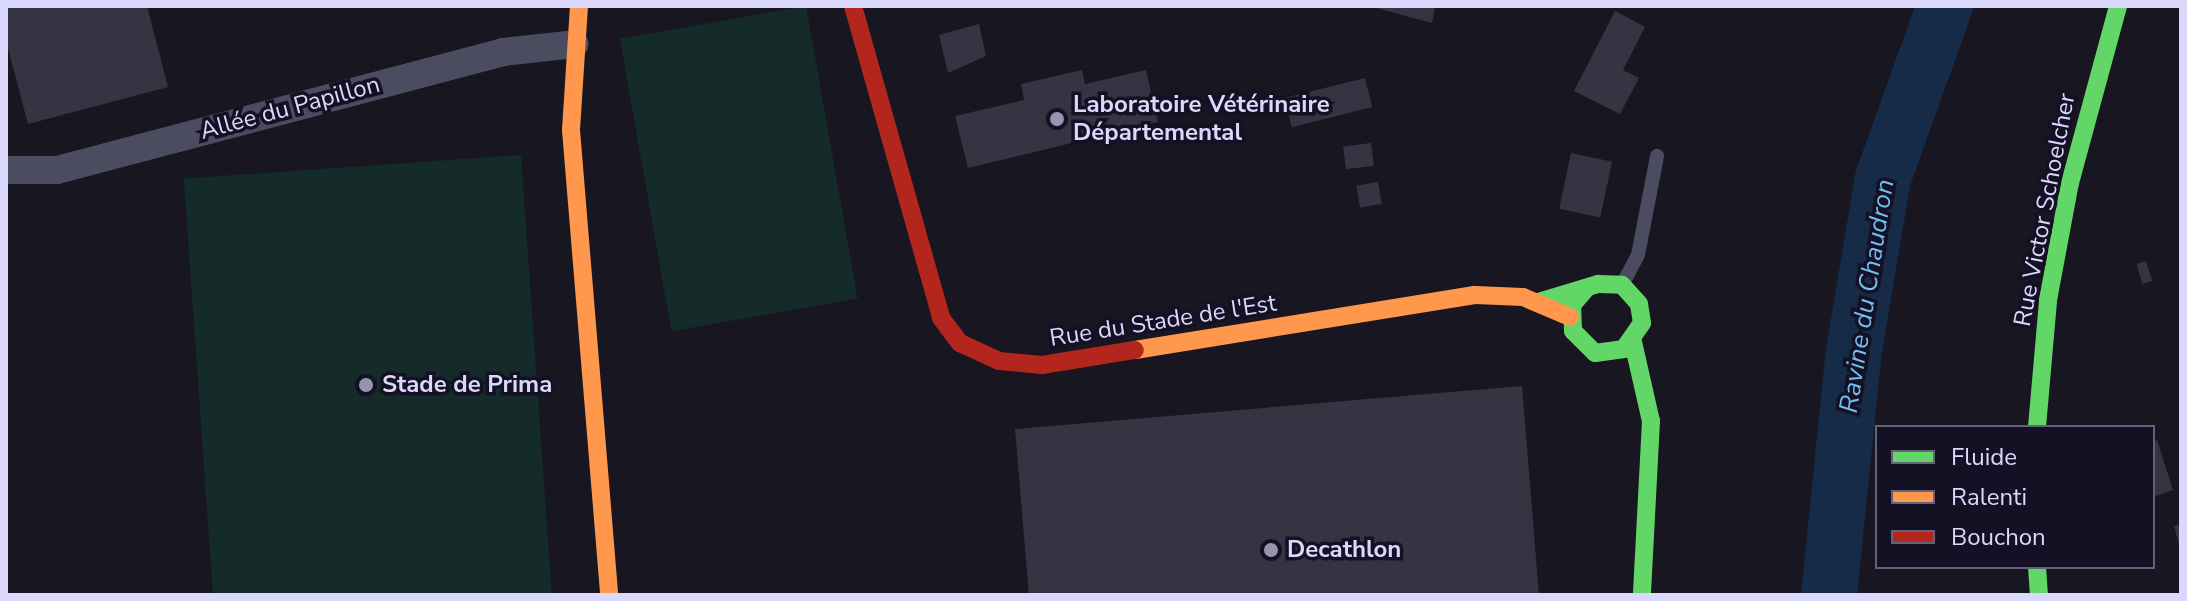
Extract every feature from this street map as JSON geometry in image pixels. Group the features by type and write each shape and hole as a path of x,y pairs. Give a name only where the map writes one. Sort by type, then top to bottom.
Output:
{"street":[{"path":"579,6 571,130 609,595"},
{"name":"Rue du Stade de l'Est","path":"853,6 941,318 960,343 999,361 1042,365 1475,295 1538,302 1570,317 1583,345 1609,352 1639,373"},
{"name":"Rue Victor Schoelcher","path":"2037,425 2048,300 2070,183 2118,6"},
{"name":"Allée du Papillon","path":"6,170 57,170 503,52 575,44"},
{"path":"1622,285 1639,304 1642,323 1633,342 1651,421 1642,595"},
{"name":"Rue du Stade de l'Est","path":"1538,302 1586,289 1622,285"},
{"path":"1570,317 1586,289"},
{"path":"1609,352 1633,342"},
{"path":"2037,569 2039,595"}],"lane":[{"path":"1622,285 1638,255 1657,156"}],"green space":[{"path":"806,6 858,298 671,331 620,39"},
{"name":"Stade de Prima","path":"521,155 552,595 213,595 184,179"}],"building":[{"path":"6,6 147,6 168,87 28,124 6,41"},
{"path":"1369,6 1435,6 1432,23"},
{"path":"1615,11 1645,27 1623,70 1639,78 1620,114 1574,91"},
{"path":"979,24 986,56 948,73 939,35"},
{"name":"Laboratoire Vétérinaire Départemental","path":"1082,70 1085,84 1146,70 1158,122 968,168 955,116 1024,100 1021,84"},
{"path":"1365,78 1372,107 1292,127 1284,98"},
{"path":"1371,143 1374,166 1346,169 1343,146"},
{"path":"1571,153 1612,162 1600,217 1559,209"},
{"path":"1378,182 1382,204 1360,207 1356,186"},
{"path":"2146,261 2152,281 2143,284 2136,264"},
{"path":"1522,386 1539,595 1029,595 1015,429"},
{"path":"2155,441 2173,490 2155,496"},
{"path":"2181,524 2181,548 2180,548 2174,526"}],"waterway":[{"name":"Ravine du Chaudron","path":"1829,595 1853,357 1883,178 1945,6"}],"traffic: fast":[{"path":"2037,425 2048,300 2070,183 2118,6"},
{"path":"1538,302 1598,284 1622,285 1639,304 1642,323 1624,349 1595,353 1573,331 1572,305 1586,289"},
{"path":"1633,342 1651,421 1642,595"},
{"path":"2037,569 2039,595"}],"traffic: slow":[{"path":"579,6 571,130 609,595"},
{"path":"1135,350 1475,295 1523,297 1570,317"}],"traffic: jam":[{"path":"853,6 941,318 960,343 999,361 1042,365 1135,350"}],"place":[{"name":"Laboratoire Vétérinaire Départemental","path":"1057,119"},
{"name":"Stade de Prima","path":"366,385"},
{"name":"Decathlon","path":"1271,550"}]}
